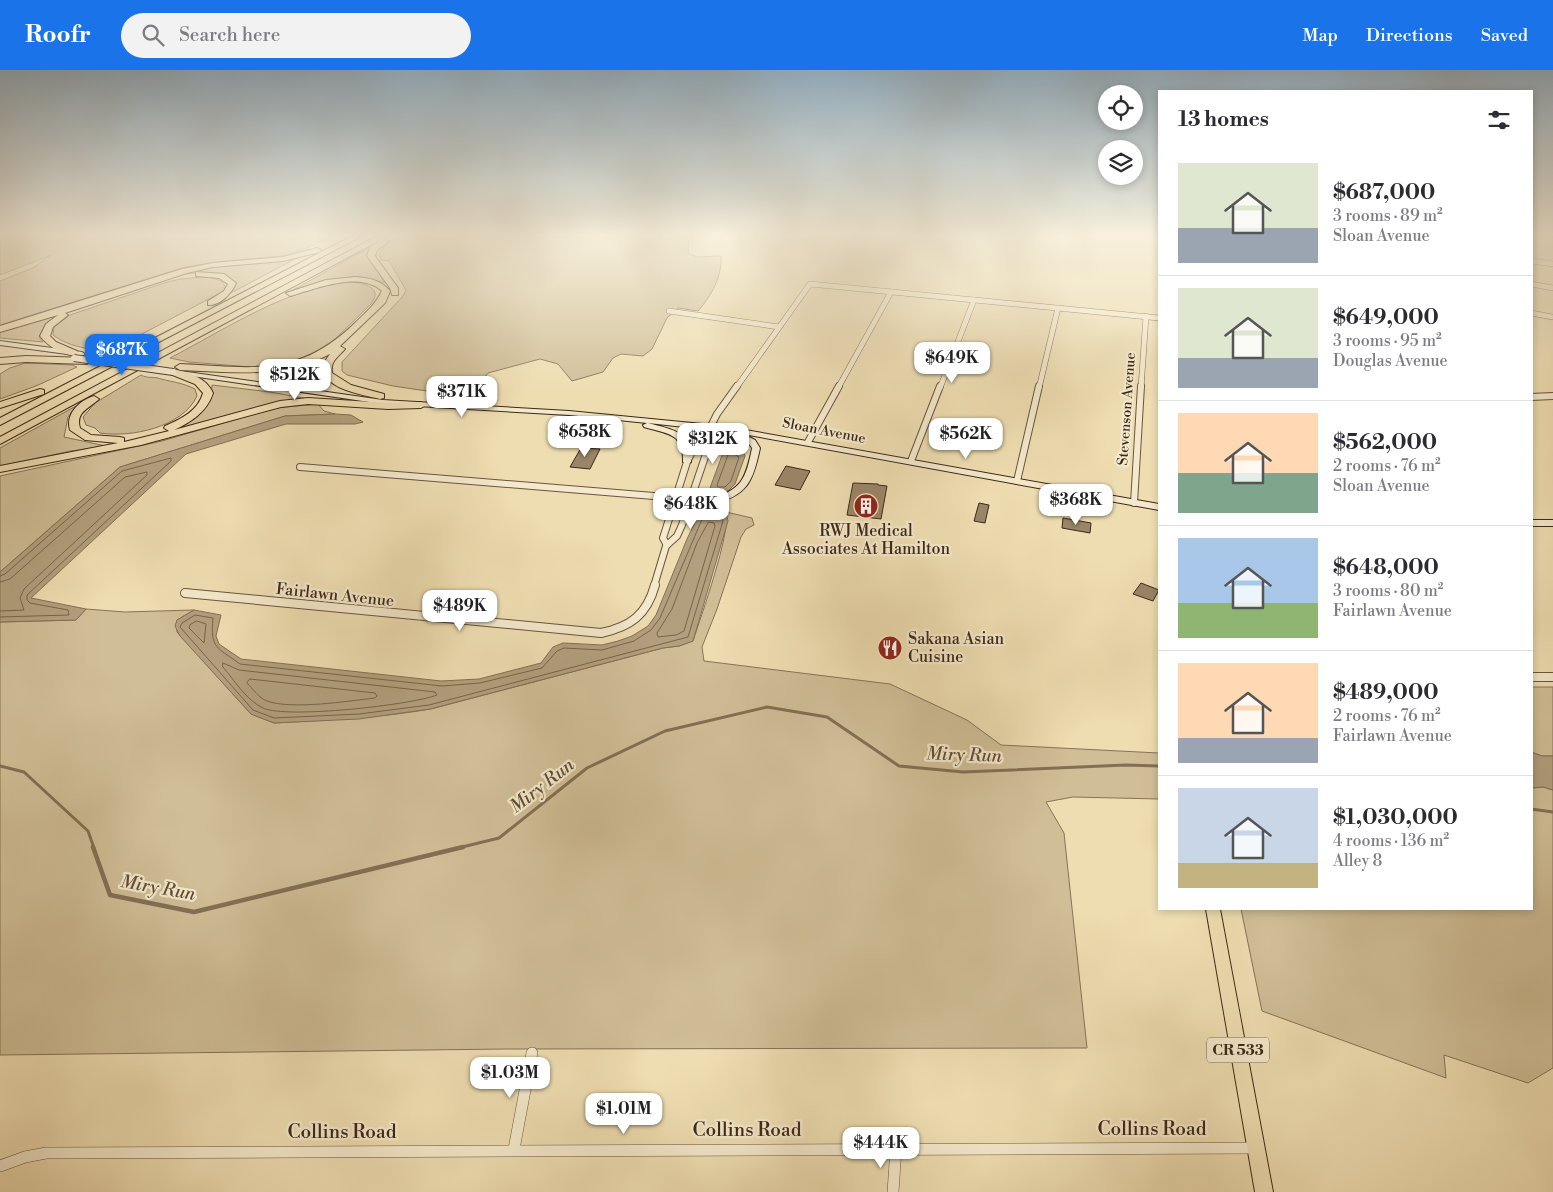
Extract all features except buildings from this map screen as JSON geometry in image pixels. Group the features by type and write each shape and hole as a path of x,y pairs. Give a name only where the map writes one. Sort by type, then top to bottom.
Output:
{"highway":[{"path":"0,329 132,288"},
{"path":"94,361 75,356 53,344 45,336 49,326 68,313 144,288"},
{"path":"185,318 225,294 231,288"},
{"path":"0,413 243,288"},
{"path":"0,422 257,288"},
{"path":"0,441 285,288"},
{"path":"231,317 308,288"},
{"path":"176,370 258,370 290,366 310,360 336,344 382,301 386,291 384,288"},
{"path":"380,396 338,383 328,375 326,367 333,356 394,296 394,288"},
{"path":"0,361 75,356"},
{"path":"157,357 136,373 80,408 73,420 76,432 94,439 123,440 157,432 186,419 204,403 207,390 201,383 176,370"},
{"path":"0,405 40,392"},
{"path":"0,469 136,443 280,404 308,401 388,406 421,405"}],"main road":[{"name":"Sloan Avenue","path":"0,343 75,356"},
{"name":"Sloan Avenue","path":"0,348 480,407 728,428 1158,508"},
{"name":"Sloan Avenue","path":"94,361 176,370 371,400 421,405 480,407"},
{"path":"628,419 682,437 688,447 687,462"},
{"path":"712,501 729,497 740,490 746,480 755,452 755,446 752,442 728,428"},
{"path":"1533,523 1553,523"},
{"name":"CR 533","path":"1213,910 1264,1192"}],"street":[{"name":"Fairlawn Avenue","path":"667,544 662,538 687,462 699,438 711,426 717,414 807,288"},
{"name":"Fairlawn Avenue","path":"855,288 892,292"},
{"path":"808,442 892,292 1158,318"},
{"path":"910,462 974,300"},
{"path":"1017,482 1058,308"},
{"path":"669,311 778,327"},
{"path":"1533,312 1553,317"},
{"name":"Stevenson Avenue","path":"1134,503 1146,316"},
{"path":"1533,397 1553,396"},
{"name":"Fairlawn Avenue","path":"185,593 601,634 629,626 643,612 651,597 667,544 676,538 710,440 711,426"},
{"path":"300,467 690,499"},
{"path":"1533,677 1553,677"},
{"path":"514,1149 532,1053"},
{"path":"892,1192 896,1148"},
{"name":"Collins Road","path":"0,1166 25,1157 46,1153 514,1149 1256,1148"}],"shaded area":[{"path":"0,288 117,288 0,325"},
{"path":"148,288 226,288 226,290 119,346 111,348 94,349 76,346 53,335 54,327 70,315"},
{"path":"233,288 240,288 229,294"},
{"path":"317,288 371,288 375,292 375,297 371,304 325,349 294,361 251,367 189,362 170,358 257,311 303,292"},
{"path":"405,288 713,288 698,311 678,308 667,318 652,349 643,356 621,354 613,358 603,372 572,381 558,364 540,359 488,373 472,393 461,396 393,386 347,375 342,371 342,362 403,296"},
{"path":"64,312 47,323 39,337 43,342 0,338 0,330"},
{"path":"330,354 320,369 329,382 257,372 292,367"},
{"path":"25,363 72,365 77,367 36,386 0,399 0,374"},
{"path":"141,375 186,385 195,389 197,396 190,407 180,416 168,423 141,432 126,434 100,433 95,428 86,425 83,417 95,403"},
{"path":"212,385 309,399 285,401 172,430 193,417 204,407 211,393"},
{"path":"318,404 324,411 335,414 285,416 120,467 0,572 0,476 162,441 275,408"},
{"path":"76,406 68,417 64,437 106,446 71,451 0,466 0,448"},
{"path":"726,512 752,518 754,525 746,529 741,537 702,647 704,661 890,684 967,720 1001,745 1158,753 1158,799 1073,797 1046,802 1064,833 1087,1048 508,1049 0,1055 0,622 76,620 86,609 125,612 194,610 177,620 177,632 251,714 274,723 391,715 431,709 693,641 720,555 726,523"},
{"path":"1533,687 1553,687 1553,756 1542,756 1533,753"},
{"path":"1543,787 1553,790 1553,1068 1528,1083 1444,1055 1446,1078 1262,1011 1241,910 1533,910 1533,788"}],"water":[{"path":"351,415 363,422 355,424 286,424 186,454 31,598 86,609 76,620 0,622 0,572 120,467 285,416"},
{"path":"727,448 742,450 745,456 735,484 728,491 714,492 710,488 724,450"},
{"path":"700,512 726,512 728,521 693,641 430,709 359,719 274,723 251,714 180,636 175,626 177,620 194,610 221,615 216,636 219,644 241,659 441,681 479,679 541,663 553,647 563,643 602,645 632,636 648,626 656,615"},
{"path":"1533,753 1542,756 1553,756 1553,790 1543,787 1533,788"}],"waterway":[{"name":"Miry Run","path":"458,848 499,838 587,768 665,731 767,707 827,717 899,766 963,772 1126,765 1158,766"},
{"name":"Miry Run","path":"0,766 24,772 88,831 94,848"},
{"name":"Miry Run","path":"1533,809 1553,812"},
{"name":"Miry Run","path":"93,847 110,895 194,912 463,847"}],"place":[{"name":"RWJ Medical Associates At Hamilton","path":"866,506"},
{"name":"Sakana Asian Cuisine","path":"890,648"}]}
